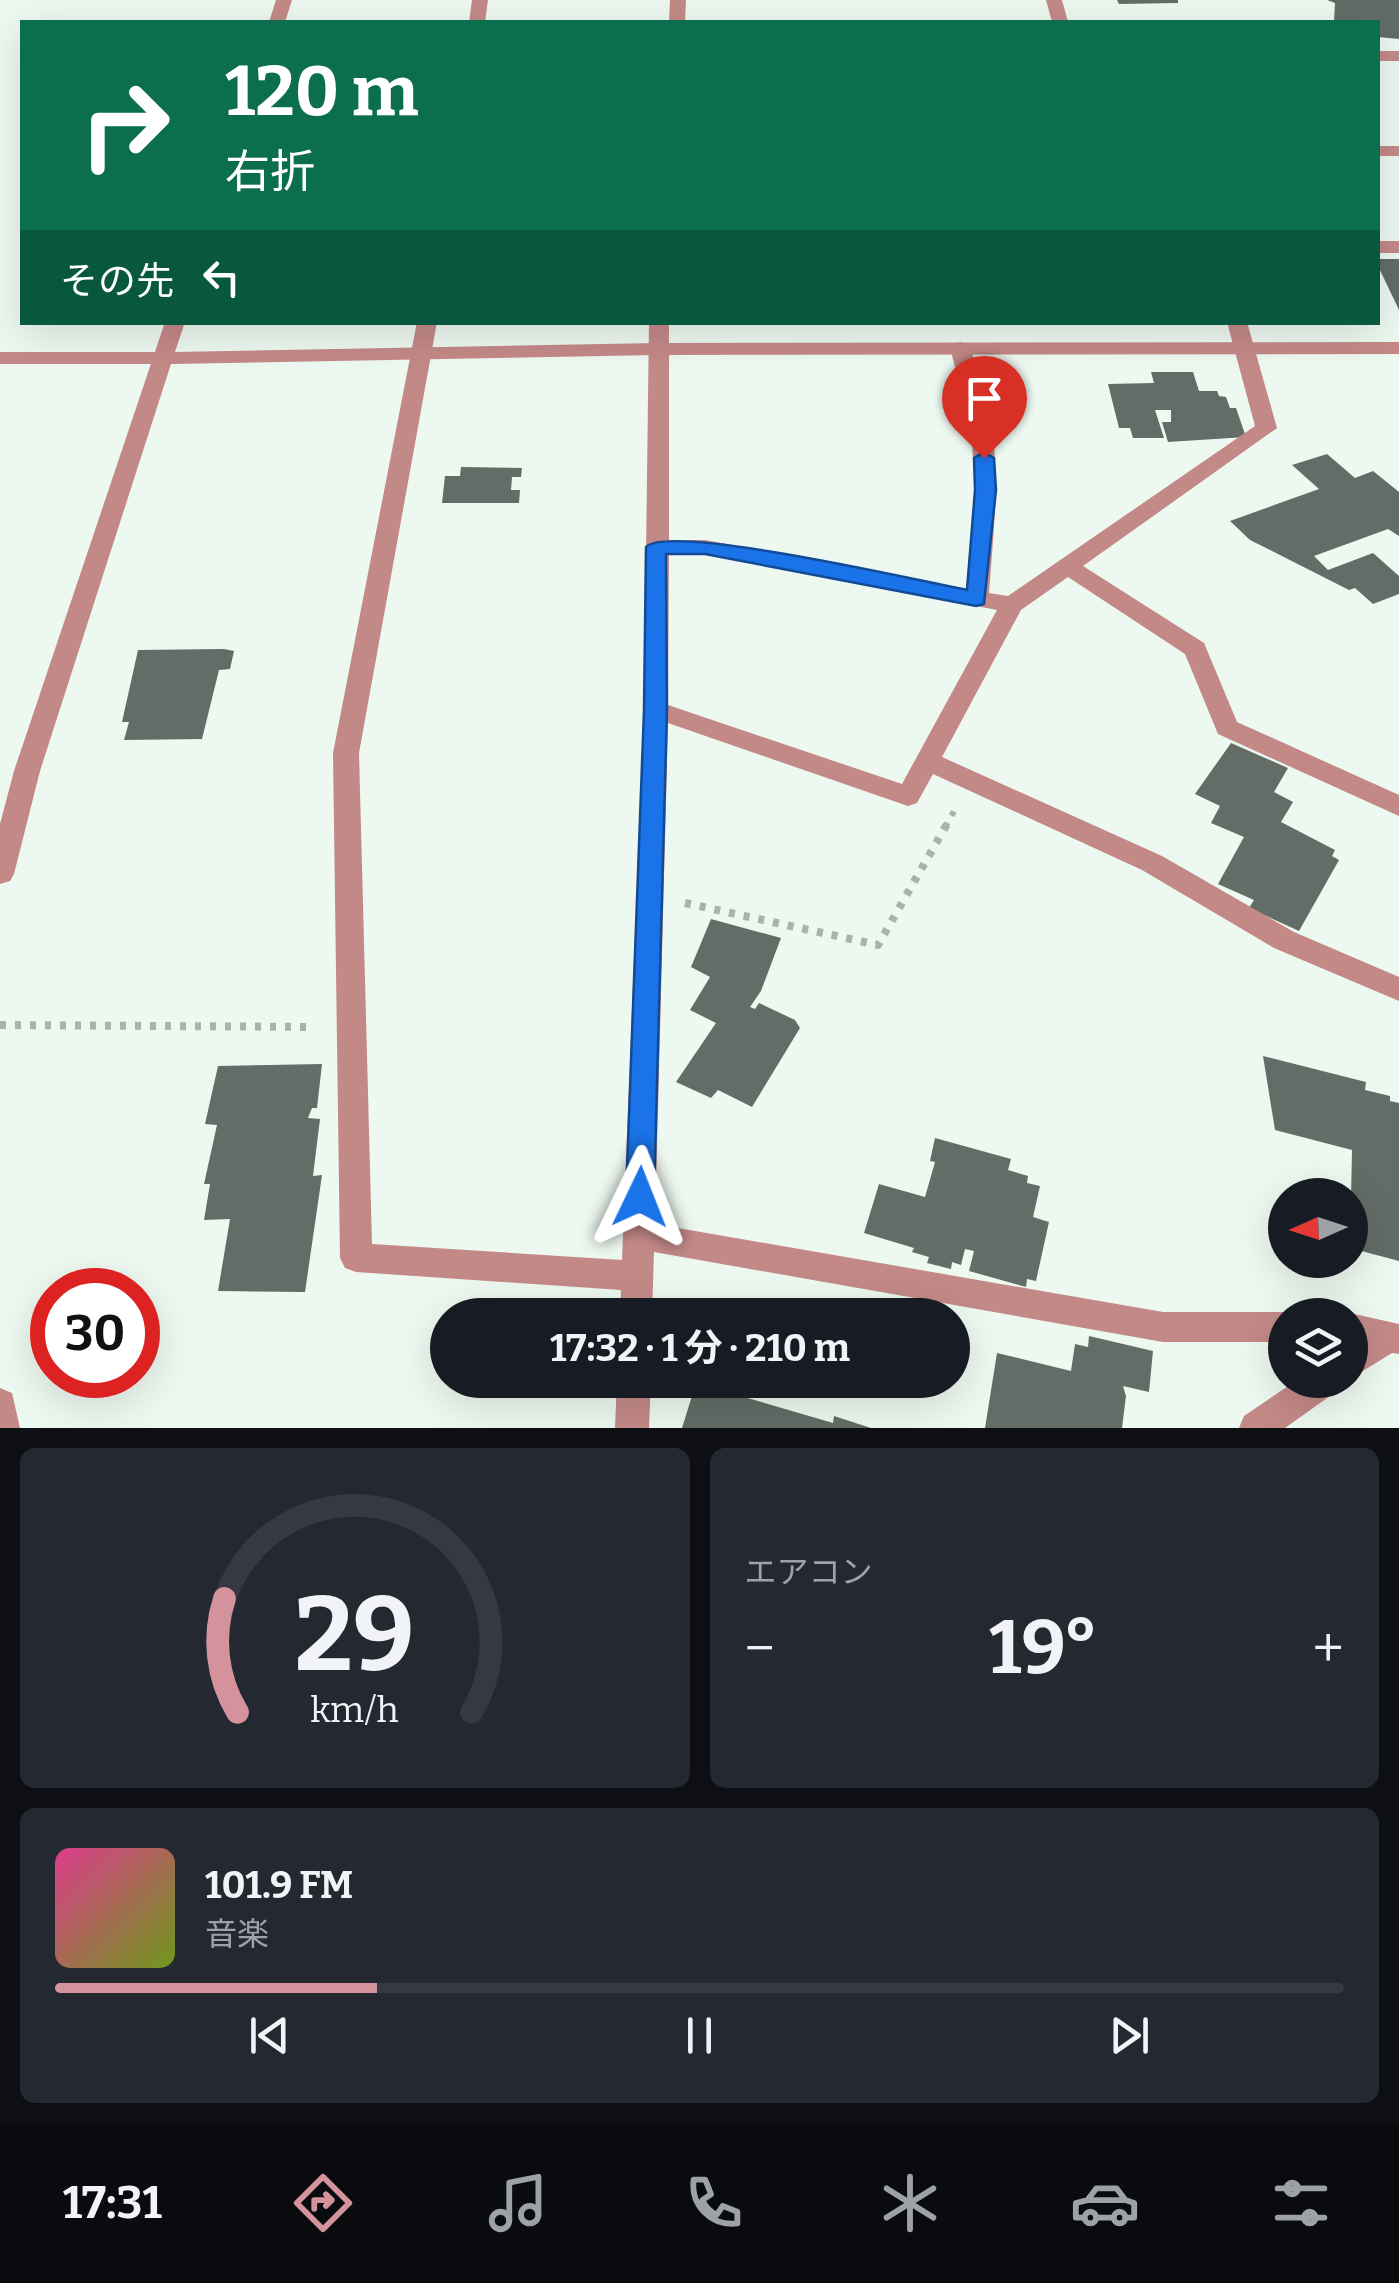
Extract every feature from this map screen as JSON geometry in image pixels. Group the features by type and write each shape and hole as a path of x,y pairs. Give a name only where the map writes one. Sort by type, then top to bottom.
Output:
{"street":[{"path":"0,874 27,771 173,325"},
{"path":"426,325 346,753 356,1258 637,1276"},
{"path":"656,710 908,796 1012,605 1266,428 1238,325"},
{"path":"0,358 421,356 658,336 960,348 1399,348"},
{"path":"636,1298 656,710 658,336"},
{"path":"960,348 982,427 986,490 976,598"},
{"path":"656,547 705,547 1012,605"},
{"path":"1068,567 1196,649 1227,728 1399,806"},
{"path":"927,761 1152,862 1284,940 1399,989"},
{"path":"638,1235 1162,1327 1268,1327"},
{"path":"1368,1332 1393,1338"},
{"path":"1368,1353 1393,1338"},
{"path":"632,1428 633,1398"},
{"path":"1256,1428 1299,1398"},
{"path":"0,1404 4,1428"}],"path":[{"path":"650,896 878,945 972,779"},
{"path":"0,1025 352,1027"}],"building":[{"path":"1117,0 1178,0 1178,3 1119,4"},
{"path":"1327,0 1399,0 1399,39 1380,37 1380,20 1334,20 1335,3"},
{"path":"1380,259 1399,259 1399,310 1380,270"},
{"path":"1151,372 1193,372 1199,391 1217,391 1219,396 1226,397 1230,408 1236,408 1246,437 1168,442 1162,422 1171,422 1171,410 1155,410 1164,438 1133,438 1130,428 1119,428 1108,384 1154,383"},
{"path":"1327,454 1355,478 1373,471 1399,492 1399,536 1388,529 1314,556 1328,570 1373,553 1399,576 1399,594 1373,604 1355,588 1349,590 1250,540 1230,521 1319,489 1292,465"},
{"path":"461,467 522,468 521,477 512,477 511,490 520,490 519,503 442,503 445,476 460,476"},
{"path":"138,650 234,651 230,669 219,670 202,739 124,740 129,722 122,722"},
{"path":"1231,743 1288,768 1274,792 1293,802 1281,822 1335,850 1332,856 1339,860 1299,931 1249,908 1254,900 1218,884 1244,837 1211,823 1220,806 1195,794"},
{"path":"711,919 781,938 761,991 750,1007 755,1009 759,1003 795,1020 800,1028 752,1107 718,1090 711,1098 676,1082 716,1023 690,1010 710,977 691,967"},
{"path":"1263,1056 1366,1082 1365,1090 1390,1096 1390,1101 1399,1103 1399,1261 1368,1253 1368,1178 1351,1178 1352,1150 1275,1130"},
{"path":"322,1064 317,1108 312,1108 308,1118 320,1119 313,1176 322,1175 305,1292 218,1291 230,1219 204,1220 210,1184 204,1184 217,1125 205,1124 218,1066"},
{"path":"935,1138 1011,1159 1008,1170 1028,1176 1027,1183 1040,1186 1033,1217 1049,1222 1036,1281 1027,1279 1026,1287 969,1271 974,1251 965,1249 961,1265 952,1262 951,1269 927,1263 929,1257 912,1252 914,1248 864,1233 879,1184 925,1197 935,1162 930,1161"},
{"path":"1089,1336 1153,1351 1149,1392 1123,1386 1126,1396 1122,1428 985,1428 997,1353 1071,1371 1075,1344 1088,1347"},
{"path":"691,1398 747,1398 833,1423 834,1416 871,1428 682,1428"}],"route":[{"path":"640,1197 656,710 656,547 705,547 976,598 986,490 984,458"}]}
